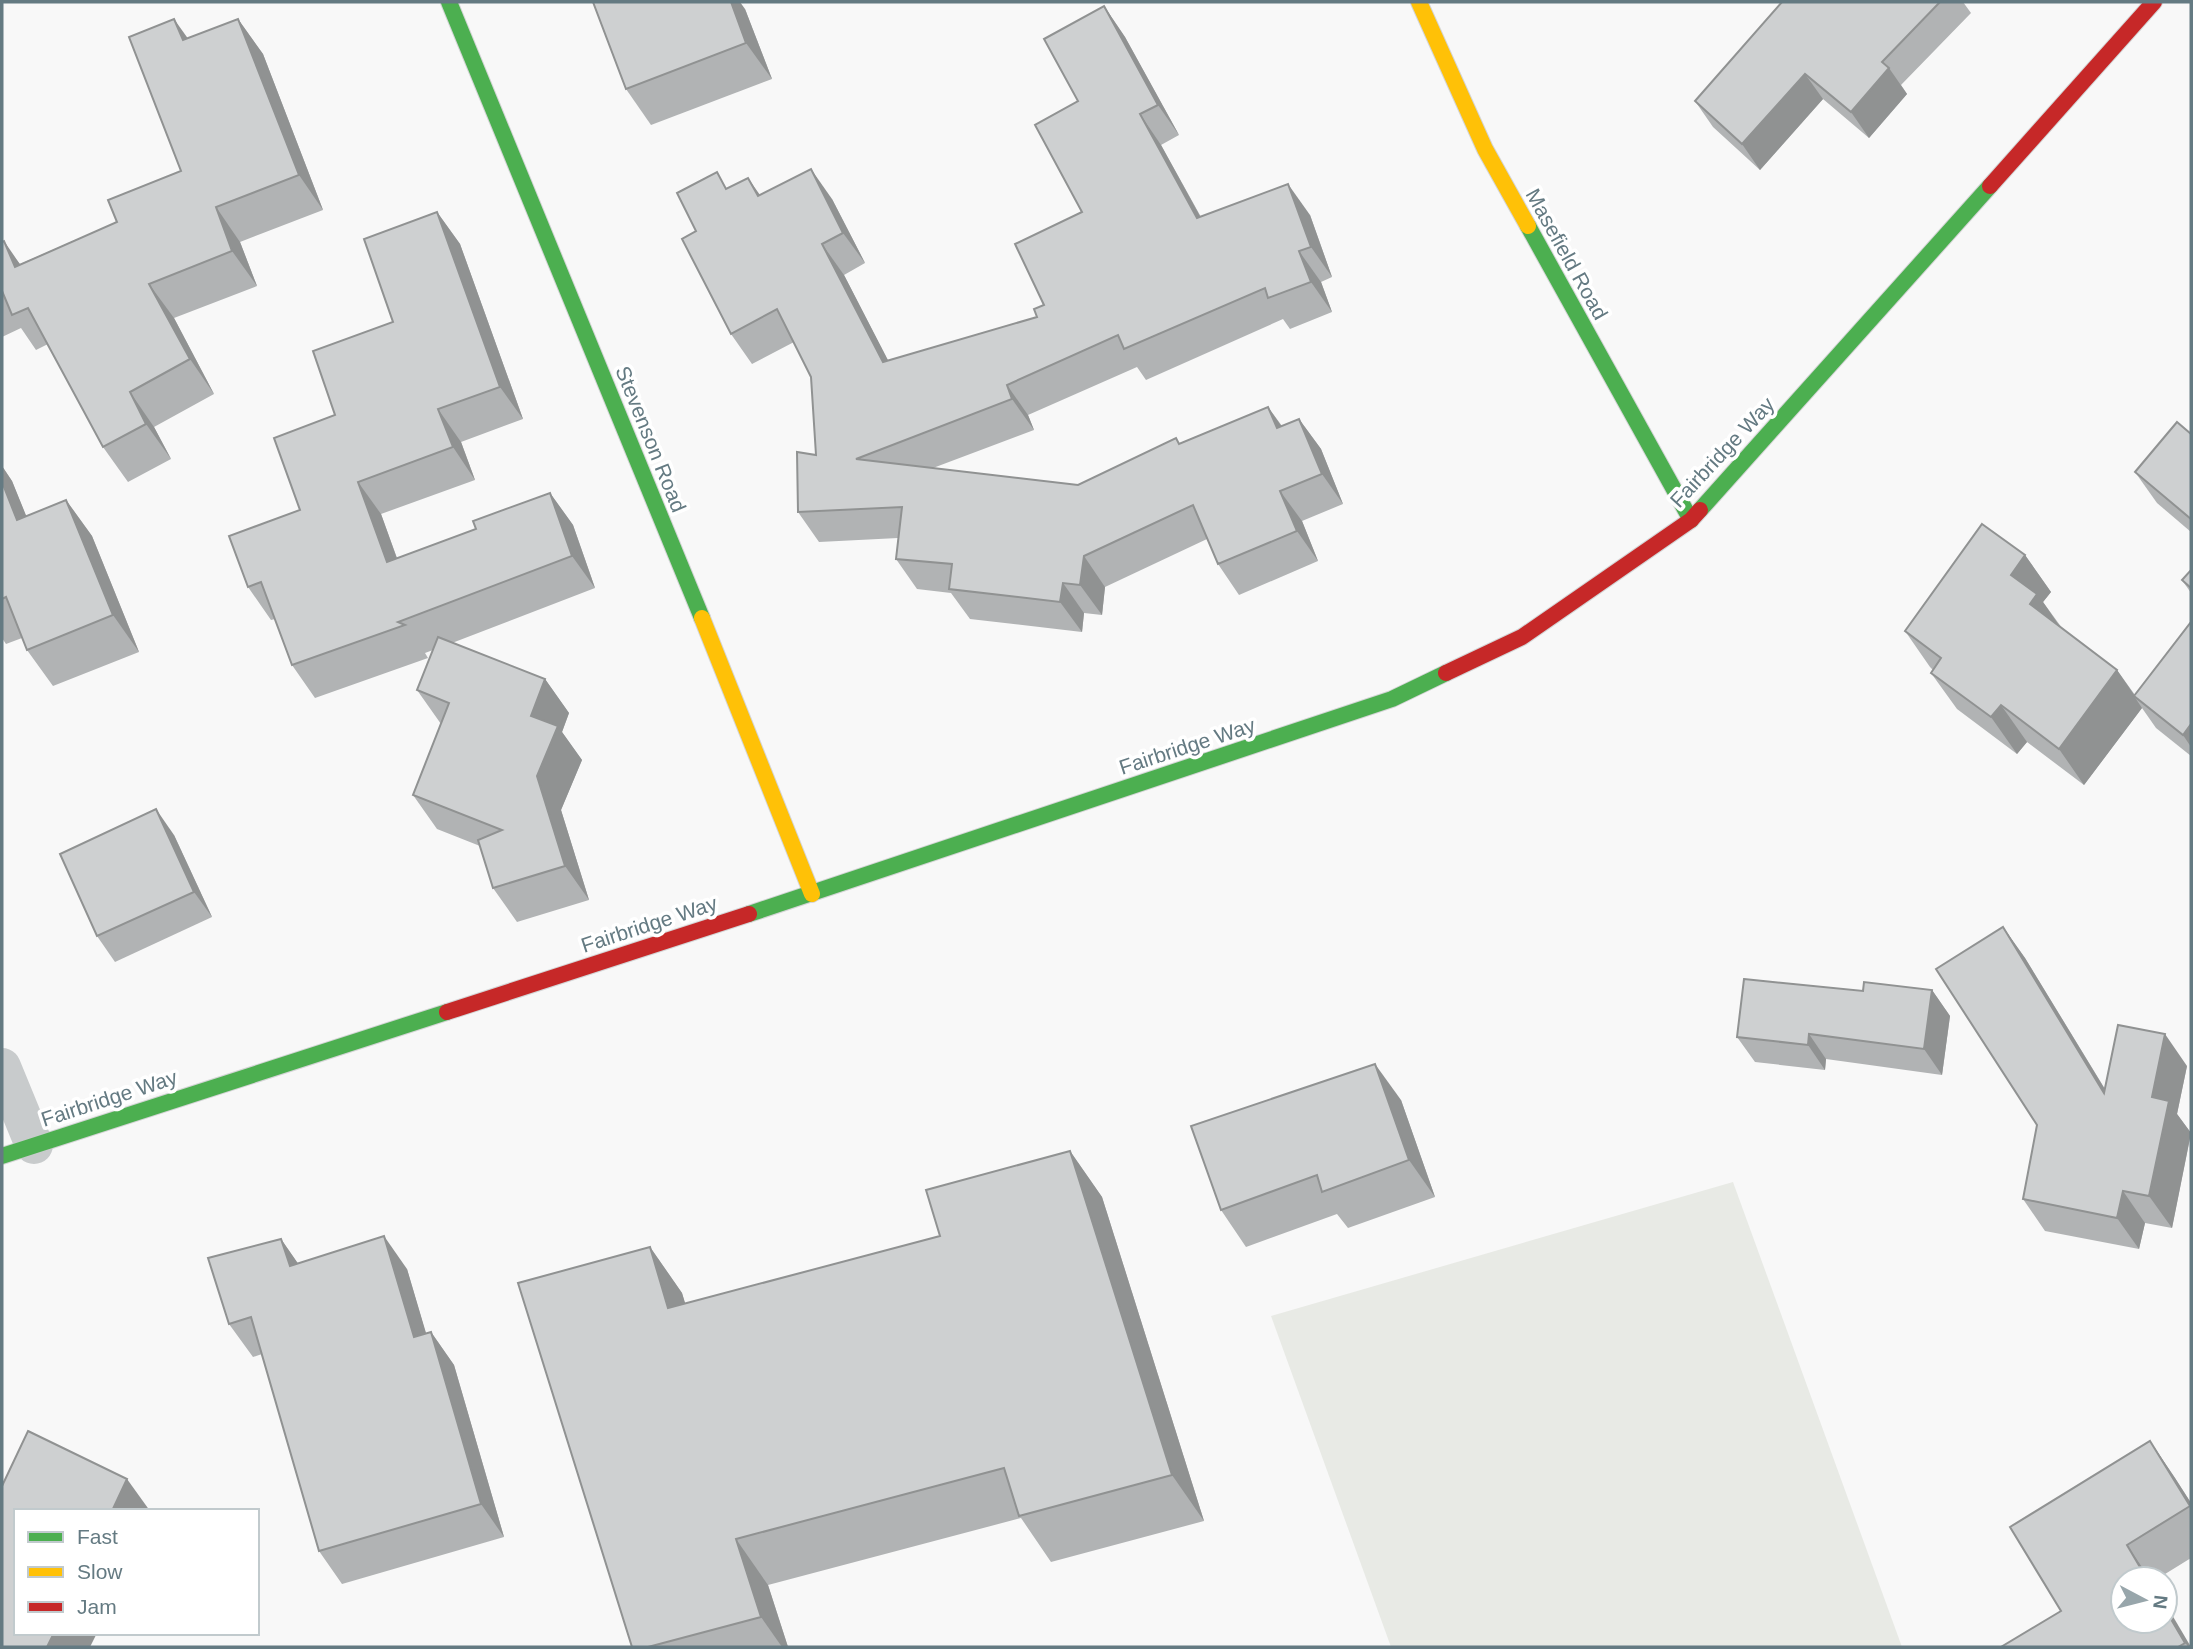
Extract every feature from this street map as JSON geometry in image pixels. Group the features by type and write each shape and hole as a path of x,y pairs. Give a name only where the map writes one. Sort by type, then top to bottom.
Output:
{"street":[{"name":"Stevenson Road","path":"449,2 731,687 812,894"},
{"name":"Masefield Road","path":"1419,2 1485,149 1690,520"},
{"name":"Fairbridge Way","path":"18,1150 812,894 1392,699 1522,638 1690,520 2154,2"},
{"path":"2,1067 18,1150"}],"shaded area":[{"path":"1733,1182 1902,1647 1391,1647 1271,1316"}],"building":[{"path":"593,2 731,2 746,43 626,89"},
{"path":"1782,2 1940,2 1882,62 1889,68 1851,112 1805,74 1742,144 1695,101"},
{"path":"1104,6 1158,105 1140,114 1197,218 1288,184 1311,247 1299,251 1311,282 1268,298 1265,288 1124,349 1118,335 1007,385 1012,399 856,459 1078,485 1176,438 1179,444 1268,407 1277,428 1299,419 1322,474 1280,491 1297,531 1218,564 1193,505 1084,556 1080,585 1063,583 1060,602 949,589 952,564 896,559 902,507 798,512 797,452 816,455 811,377 777,309 731,334 682,239 696,231 677,193 717,172 726,189 748,178 758,196 811,169 843,233 822,244 883,362 1037,317 1034,309 1044,305 1015,244 1082,212 1035,125 1078,101 1044,39"},
{"path":"174,19 183,40 238,19 299,175 216,207 232,251 149,284 190,359 130,392 146,424 103,447 28,308 12,315 2,291 2,242 4,241 15,267 117,222 108,200 181,171 129,37"},
{"path":"437,212 500,387 438,409 453,447 358,482 387,562 476,529 473,521 550,493 572,556 398,622 405,625 292,665 261,582 248,587 229,536 300,510 274,438 335,415 313,351 393,322 364,239"},
{"path":"2177,422 2191,434 2191,519 2135,472"},
{"path":"2,482 17,520 66,500 113,615 27,650 6,597 2,599"},
{"path":"1982,524 2025,555 2011,575 2037,594 2030,604 2117,670 2059,749 2001,705 1991,717 1931,673 1941,658 1905,631"},
{"path":"2191,570 2191,588 2182,580"},
{"path":"2191,622 2191,724 2183,735 2134,696"},
{"path":"438,637 545,679 531,716 558,726 537,776 565,866 493,888 478,840 502,830 413,795 449,703 417,690"},
{"path":"156,809 194,892 97,936 60,854"},
{"path":"2003,927 2104,1093 2118,1025 2165,1034 2152,1097 2169,1101 2149,1196 2123,1191 2117,1218 2023,1199 2037,1125 1936,969"},
{"path":"1744,979 1863,991 1864,982 1932,990 1924,1049 1809,1034 1808,1045 1737,1037"},
{"path":"1375,1064 1409,1160 1322,1192 1317,1175 1221,1210 1191,1126"},
{"path":"1070,1151 1172,1475 1019,1516 1004,1468 736,1539 761,1617 648,1647 632,1647 518,1283 650,1247 668,1308 940,1236 926,1190"},
{"path":"384,1236 414,1337 431,1332 481,1504 319,1551 251,1317 229,1324 208,1258 281,1239 290,1266"},
{"path":"28,1431 127,1479 113,1509 14,1509 14,1635 53,1635 47,1647 2,1647 2,1486"},
{"path":"2150,1441 2190,1506 2127,1545 2139,1565 2109,1565 2109,1635 2179,1635 2179,1633 2185,1643 2178,1647 2001,1647 2061,1611 2010,1527"}],"traffic: fast":[{"path":"449,2 702,618"},
{"path":"1700,510 1990,186"},
{"path":"1528,226 1691,520"},
{"path":"749,914 1392,699 1446,673"},
{"path":"2,1156 447,1012"}],"traffic: slow":[{"path":"1419,2 1485,149 1528,226"},
{"path":"702,618 812,894"}],"traffic: jam":[{"path":"1990,186 2154,2"},
{"path":"1446,673 1522,637 1691,520 1700,510"},
{"path":"447,1012 749,914"}]}
